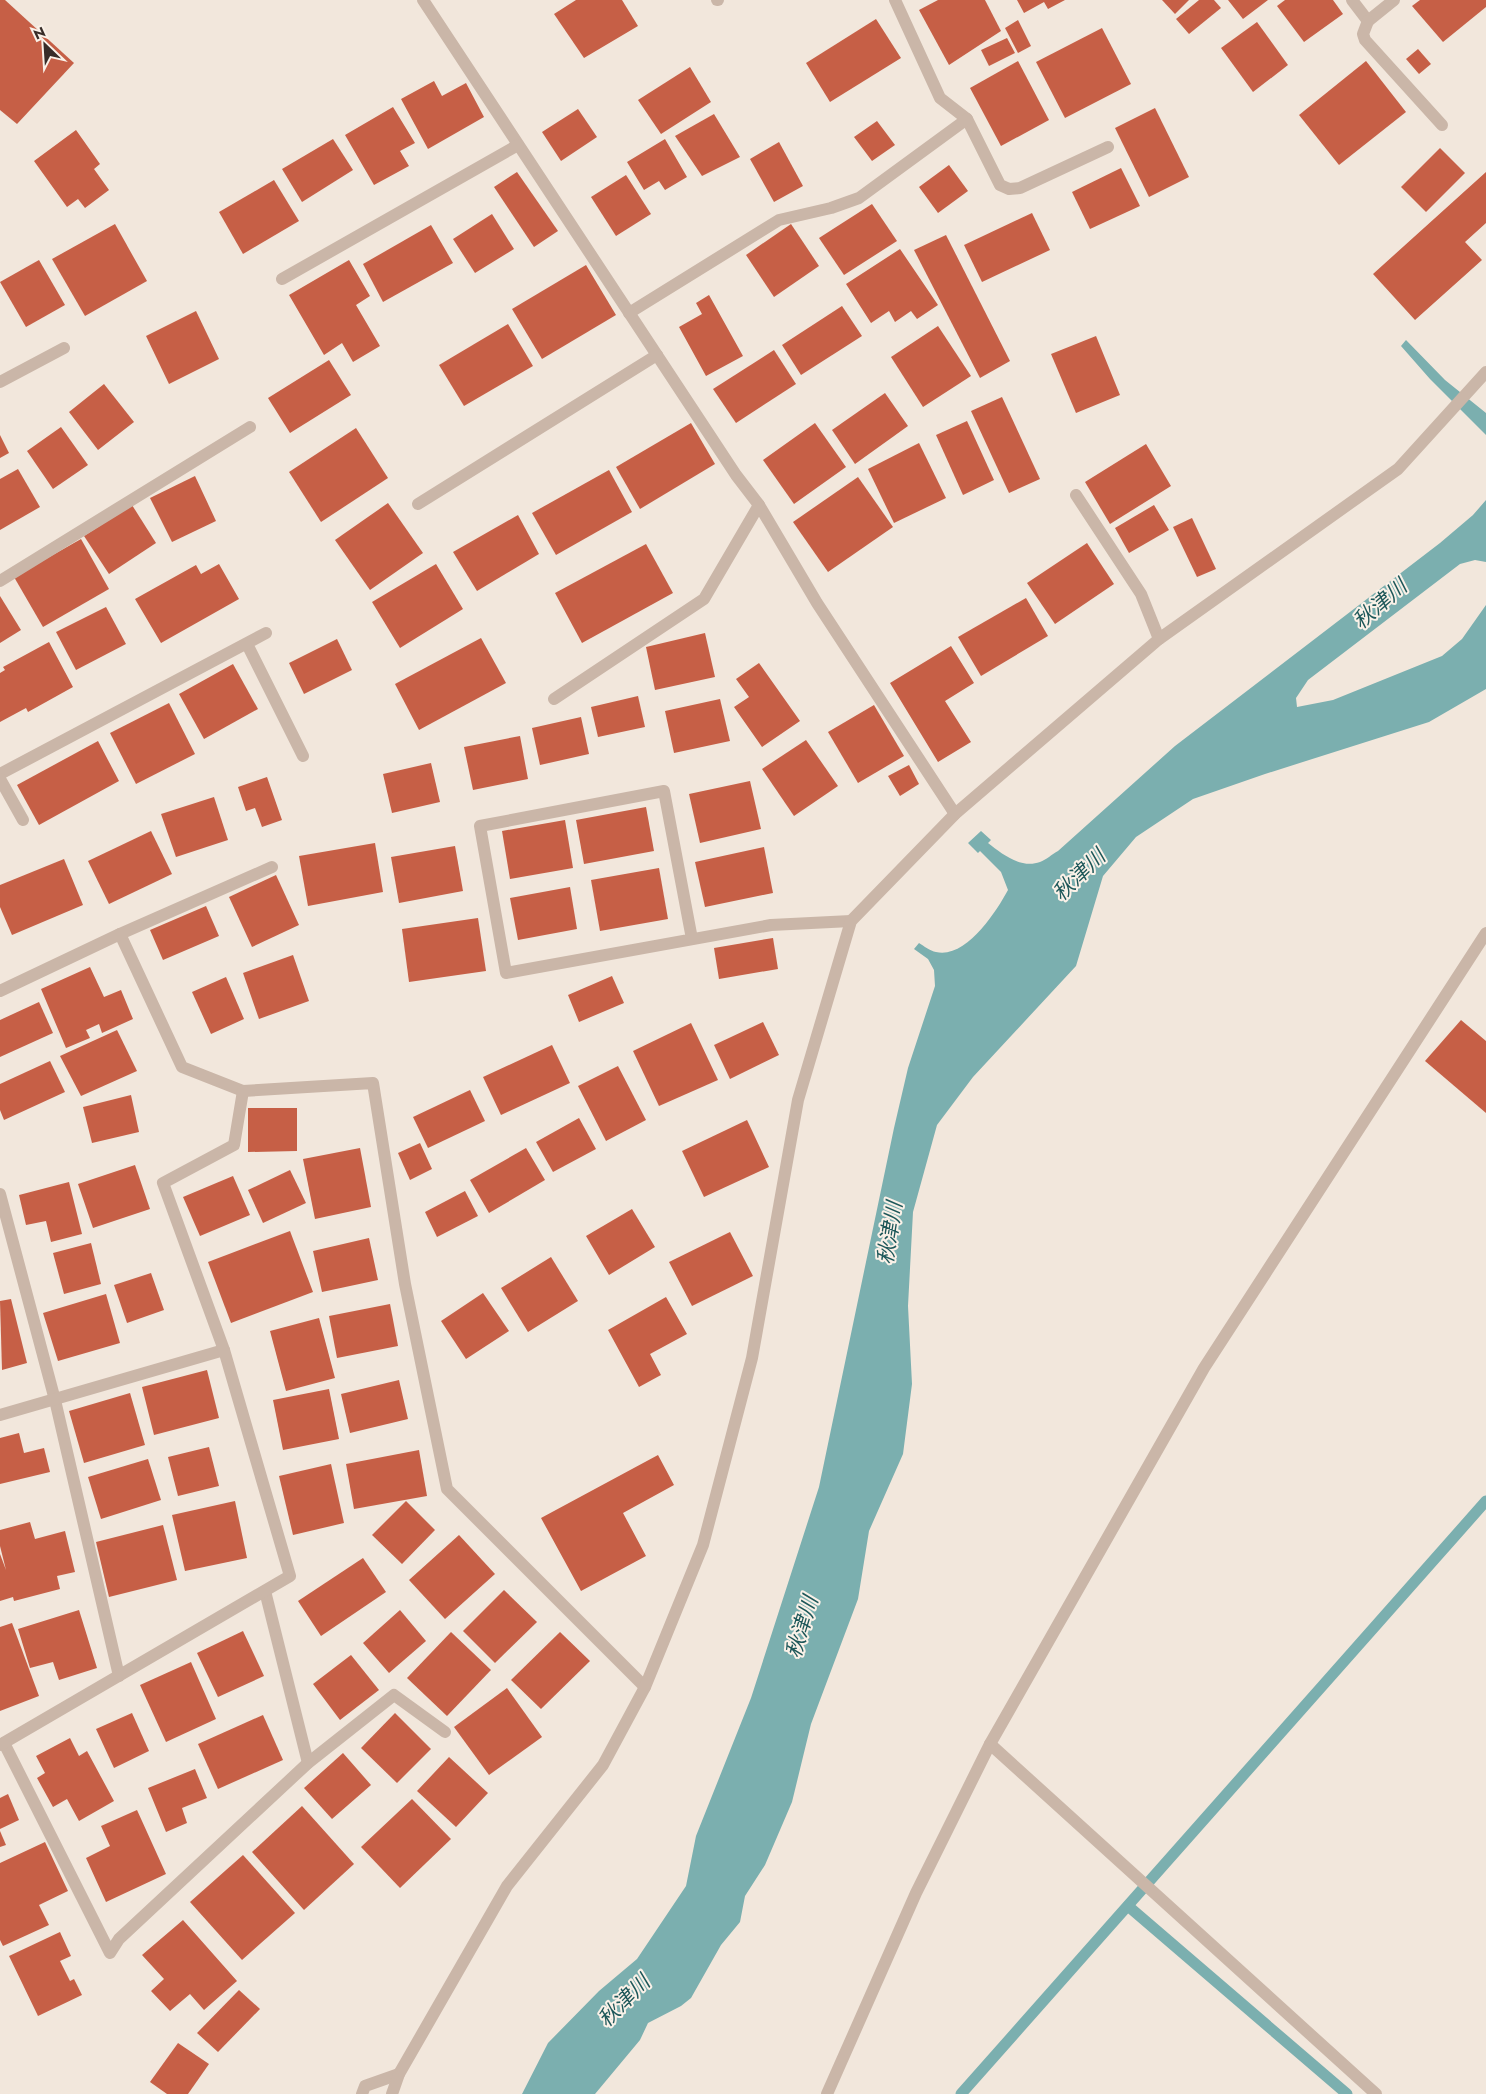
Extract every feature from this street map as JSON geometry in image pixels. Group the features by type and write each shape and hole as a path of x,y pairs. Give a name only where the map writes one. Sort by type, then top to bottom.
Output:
{"street":[{"path":"423,0 657,356 759,505 817,602 955,814"},
{"path":"895,0 940,98 967,119 1000,185 1009,189 1020,188 1108,147"},
{"path":"1352,0 1368,21"},
{"path":"1394,0 1368,21 1363,34 1365,40 1442,125"},
{"path":"629,313 780,220 832,208 859,198 967,119"},
{"path":"282,279 518,145"},
{"path":"0,382 64,348"},
{"path":"418,504 657,356"},
{"path":"392,2094 399,2074 507,1886 603,1765 645,1686 703,1546 752,1358 798,1100 851,921 955,814 1159,639 1398,469 1486,372"},
{"path":"0,581 250,427"},
{"path":"1076,495 1141,594 1159,639"},
{"path":"554,699 704,599 759,505"},
{"path":"0,774 266,633"},
{"path":"247,644 303,756"},
{"path":"0,779 23,820"},
{"path":"692,939 664,791 480,826 506,974 771,925 851,921"},
{"path":"0,991 120,934 272,868"},
{"path":"826,2094 916,1894 990,1744 1204,1368 1486,933"},
{"path":"120,934 182,1067 243,1091 373,1083 405,1284 447,1489 645,1686"},
{"path":"243,1091 234,1144 163,1183 224,1350 290,1576 2,1744 110,1953 119,1939 308,1764 394,1695 444,1732"},
{"path":"0,1194 55,1400 119,1676"},
{"path":"0,1415 224,1350"},
{"path":"265,1591 308,1764"},
{"path":"990,1744 1376,2094"},
{"path":"362,2094 365,2086 399,2074"}],"water":[{"path":"1406,340 1445,380 1486,413 1486,435 1430,379 1401,346"},
{"name":"秋津川","path":"1486,500 1486,562 1475,560 1460,564 1308,680 1296,698 1297,707 1333,700 1442,656 1462,639 1486,605 1486,689 1429,722 1193,799 1136,837 1103,876 1076,966 973,1077 937,1125 913,1212 908,1306 912,1384 903,1454 869,1531 858,1599 811,1724 792,1802 765,1865 745,1896 740,1922 721,1945 691,1998 681,2006 648,2023 640,2040 595,2094 522,2094 548,2043 599,1991 637,1959 686,1886 696,1836 751,1698 819,1487 894,1128 908,1068 935,986 934,970 928,959 914,949 919,943 929,950 936,952 947,952 958,948 979,932 1008,890 1001,872 980,851 978,853 968,843 981,831 991,840 988,843 999,852 1026,864 1040,862 1058,851 1175,746 1440,543 1473,515"}],"building":[{"path":"0,0 5,0 74,63 17,124 0,110"},
{"path":"576,0 622,0 638,26 584,58 554,14"},
{"path":"938,0 985,0 1001,31 949,65 919,10"},
{"path":"1017,0 1065,0 1048,9 1044,2 1024,13"},
{"path":"1162,0 1189,0 1175,14"},
{"path":"1199,0 1214,0 1221,8 1189,34 1176,19"},
{"path":"1228,0 1268,0 1243,19"},
{"path":"1285,0 1333,0 1343,14 1304,42 1277,6"},
{"path":"1420,0 1486,0 1486,7 1443,42 1412,6"},
{"path":"876,19 901,58 830,102 806,63"},
{"path":"1018,20 1031,46 1018,53 1005,28"},
{"path":"1257,22 1288,65 1253,92 1221,48"},
{"path":"1102,28 1131,84 1065,118 1036,62"},
{"path":"1007,38 1015,53 989,66 981,50"},
{"path":"1418,49 1431,64 1419,74 1406,59"},
{"path":"1018,61 1049,120 1001,146 970,88"},
{"path":"1366,61 1406,112 1339,165 1299,115"},
{"path":"690,67 711,102 661,134 638,100"},
{"path":"434,81 442,96 466,83 484,117 428,149 401,99"},
{"path":"393,107 415,143 400,151 409,166 374,185 345,135"},
{"path":"1155,108 1189,177 1149,197 1115,128"},
{"path":"578,109 597,137 561,161 542,132"},
{"path":"714,114 740,157 702,176 675,136"},
{"path":"877,121 895,145 872,161 854,137"},
{"path":"76,130 100,164 94,169 109,190 85,208 78,199 67,207 34,161"},
{"path":"333,139 353,170 302,202 282,169"},
{"path":"665,139 687,177 665,190 659,181 644,190 627,162"},
{"path":"779,142 803,186 774,202 750,159"},
{"path":"1440,148 1465,173 1426,212 1401,187"},
{"path":"949,165 968,191 938,213 919,187"},
{"path":"1121,168 1140,206 1090,229 1072,192"},
{"path":"517,172 558,231 534,247 494,187"},
{"path":"1486,172 1486,223 1465,242 1482,260 1415,320 1373,274"},
{"path":"626,175 651,214 616,236 591,197"},
{"path":"274,180 299,221 243,254 219,212"},
{"path":"872,204 897,241 844,275 819,238"},
{"path":"1032,213 1050,250 982,282 964,245"},
{"path":"492,214 514,249 475,273 453,239"},
{"path":"115,224 147,281 85,316 52,259"},
{"path":"791,224 819,266 774,297 746,255"},
{"path":"431,225 453,263 383,302 363,264"},
{"path":"946,235 1010,361 980,378 914,250"},
{"path":"900,249 938,305 917,319 911,311 895,322 889,311 871,323 846,284"},
{"path":"39,260 65,305 26,327 0,282"},
{"path":"349,260 370,296 356,305 380,346 353,362 342,343 324,355 289,295"},
{"path":"586,265 616,315 542,359 512,309"},
{"path":"709,295 743,356 706,376 679,327 702,314 696,303"},
{"path":"842,306 862,336 801,375 782,345"},
{"path":"196,311 219,359 169,384 146,336"},
{"path":"508,324 533,366 464,406 439,365"},
{"path":"938,326 971,376 923,407 891,357"},
{"path":"1096,336 1120,395 1076,413 1051,354"},
{"path":"774,350 796,384 736,423 713,389"},
{"path":"329,360 351,395 290,433 268,398"},
{"path":"104,384 134,422 98,450 69,412"},
{"path":"885,393 908,426 855,464 832,430"},
{"path":"1002,397 1040,479 1009,493 971,411"},
{"path":"967,421 994,480 963,495 936,435"},
{"path":"691,423 715,464 640,509 616,467"},
{"path":"815,423 846,467 794,504 763,460"},
{"path":"61,427 88,465 53,489 27,451"},
{"path":"356,428 388,478 321,522 289,472"},
{"path":"0,435 9,453 0,458"},
{"path":"919,443 946,498 894,523 868,469"},
{"path":"1146,444 1171,486 1110,524 1085,482"},
{"path":"18,469 40,507 0,530 0,479"},
{"path":"609,470 632,512 556,555 532,513"},
{"path":"195,476 216,521 172,542 150,498"},
{"path":"858,477 893,527 828,572 793,522"},
{"path":"388,503 423,553 370,590 335,540"},
{"path":"132,505 156,543 109,574 84,536"},
{"path":"1154,505 1169,530 1129,553 1115,528"},
{"path":"518,515 539,554 477,591 453,552"},
{"path":"1192,518 1216,569 1197,577 1173,527"},
{"path":"81,539 109,589 43,627 14,577"},
{"path":"1087,543 1114,584 1055,624 1027,583"},
{"path":"646,544 673,593 582,643 555,593"},
{"path":"219,564 239,599 161,643 135,599 196,565 201,574"},
{"path":"436,564 463,609 400,648 372,602"},
{"path":"0,596 21,630 0,643"},
{"path":"1026,598 1048,636 981,676 958,637"},
{"path":"106,607 126,644 76,670 56,632"},
{"path":"705,633 715,677 655,690 646,647"},
{"path":"481,638 506,683 419,730 395,684"},
{"path":"337,639 352,670 304,694 289,663"},
{"path":"49,642 73,687 28,712 26,708 0,722 0,673 5,670 3,667"},
{"path":"951,646 974,683 945,701 971,742 938,762 890,683"},
{"path":"759,663 800,721 762,747 734,707 749,697 736,679"},
{"path":"233,664 258,709 204,739 179,694"},
{"path":"638,696 645,727 598,737 591,707"},
{"path":"720,699 730,741 674,753 665,711"},
{"path":"169,703 195,754 136,784 110,733"},
{"path":"874,705 904,756 858,783 828,732"},
{"path":"581,717 589,754 540,765 532,728"},
{"path":"520,736 528,779 473,790 464,747"},
{"path":"806,740 838,786 794,816 762,769"},
{"path":"98,741 119,781 39,825 17,785"},
{"path":"431,763 440,802 392,813 383,774"},
{"path":"909,765 919,784 900,796 888,776"},
{"path":"267,777 282,820 262,827 255,808 246,811 238,787"},
{"path":"750,781 761,829 700,843 689,794"},
{"path":"214,797 228,840 176,857 161,814"},
{"path":"646,807 654,851 584,864 576,820"},
{"path":"565,820 573,868 510,879 502,831"},
{"path":"151,831 172,874 109,904 88,861"},
{"path":"375,843 383,892 308,906 299,856"},
{"path":"455,846 463,891 399,903 391,857"},
{"path":"764,847 773,893 705,907 695,862"},
{"path":"64,859 83,905 12,935 0,907 0,885"},
{"path":"659,868 668,919 600,931 591,880"},
{"path":"276,875 299,925 252,947 229,897"},
{"path":"570,887 577,929 518,940 510,898"},
{"path":"206,906 219,936 163,960 150,930"},
{"path":"478,918 486,971 409,982 402,929"},
{"path":"773,938 778,969 719,979 714,948"},
{"path":"293,955 309,1001 259,1019 243,973"},
{"path":"90,967 104,997 121,990 133,1019 102,1033 99,1024 86,1030 90,1038 66,1048 41,989"},
{"path":"612,976 624,1003 579,1022 568,995"},
{"path":"226,977 244,1019 211,1034 192,992"},
{"path":"39,1002 53,1033 0,1057 0,1020"},
{"path":"1461,1020 1486,1041 1486,1113 1425,1061"},
{"path":"763,1022 779,1055 730,1079 714,1045"},
{"path":"691,1023 718,1080 659,1106 633,1051"},
{"path":"117,1030 137,1071 81,1096 60,1056"},
{"path":"552,1045 570,1083 501,1115 483,1077"},
{"path":"50,1061 65,1092 4,1120 0,1110 0,1084"},
{"path":"618,1066 646,1120 606,1141 578,1086"},
{"path":"470,1090 485,1121 428,1148 413,1117"},
{"path":"131,1095 139,1132 92,1143 83,1107"},
{"path":"248,1108 297,1108 297,1151 248,1152"},
{"path":"579,1118 596,1149 553,1172 536,1142"},
{"path":"747,1120 769,1167 704,1197 682,1151"},
{"path":"420,1143 432,1169 410,1180 398,1153"},
{"path":"360,1148 371,1207 315,1219 303,1159"},
{"path":"526,1148 545,1180 489,1213 470,1180"},
{"path":"135,1165 150,1209 93,1228 78,1184"},
{"path":"290,1170 306,1203 263,1223 248,1190"},
{"path":"233,1176 250,1215 200,1236 183,1197"},
{"path":"69,1182 82,1234 51,1242 46,1221 26,1225 19,1195"},
{"path":"465,1191 478,1216 437,1237 425,1212"},
{"path":"632,1209 655,1247 609,1275 586,1236"},
{"path":"290,1231 313,1292 231,1323 208,1262"},
{"path":"730,1232 753,1276 692,1306 669,1262"},
{"path":"369,1238 378,1280 322,1292 313,1251"},
{"path":"91,1243 101,1284 64,1294 53,1253"},
{"path":"551,1257 578,1301 528,1332 501,1288"},
{"path":"151,1273 164,1310 127,1323 114,1285"},
{"path":"483,1293 509,1331 466,1359 441,1321"},
{"path":"106,1294 120,1343 58,1361 43,1313"},
{"path":"666,1297 687,1334 650,1354 661,1375 639,1387 608,1330"},
{"path":"11,1299 27,1363 2,1370 0,1301"},
{"path":"390,1304 398,1346 337,1358 329,1316"},
{"path":"319,1318 335,1378 286,1391 270,1331"},
{"path":"207,1370 219,1418 154,1435 142,1387"},
{"path":"399,1380 408,1419 350,1433 341,1394"},
{"path":"329,1389 339,1439 283,1450 273,1400"},
{"path":"130,1393 145,1445 84,1463 69,1411"},
{"path":"19,1433 24,1453 44,1448 50,1472 0,1484 0,1438"},
{"path":"209,1447 219,1486 178,1496 168,1457"},
{"path":"419,1450 427,1496 354,1509 346,1464"},
{"path":"658,1455 674,1485 623,1513 646,1556 581,1591 541,1518"},
{"path":"148,1459 161,1500 101,1519 88,1477"},
{"path":"331,1464 344,1523 293,1535 279,1476"},
{"path":"235,1501 247,1558 185,1571 172,1515"},
{"path":"406,1501 435,1530 402,1564 372,1535"},
{"path":"30,1522 35,1539 65,1531 75,1572 57,1576 60,1589 14,1601 13,1597 0,1601 0,1554 6,1570 0,1546 0,1530"},
{"path":"163,1525 177,1580 109,1597 96,1542"},
{"path":"459,1535 495,1574 445,1619 409,1580"},
{"path":"363,1558 386,1592 321,1636 298,1601"},
{"path":"504,1590 537,1622 495,1663 463,1631"},
{"path":"79,1610 97,1668 59,1680 53,1662 30,1668 18,1629"},
{"path":"400,1610 426,1641 389,1673 363,1643"},
{"path":"12,1623 39,1696 0,1711 0,1627"},
{"path":"243,1631 264,1676 218,1697 197,1653"},
{"path":"451,1632 491,1670 447,1716 407,1678"},
{"path":"560,1632 590,1661 541,1709 511,1680"},
{"path":"351,1655 379,1690 340,1720 313,1684"},
{"path":"191,1662 216,1719 166,1742 140,1685"},
{"path":"507,1688 542,1737 489,1775 454,1727"},
{"path":"132,1713 149,1751 114,1768 96,1729"},
{"path":"395,1713 431,1749 397,1783 361,1748"},
{"path":"263,1715 283,1760 218,1789 198,1744"},
{"path":"70,1738 79,1756 87,1751 114,1801 79,1821 67,1799 53,1807 37,1778 45,1773 36,1756"},
{"path":"343,1753 371,1785 332,1819 304,1788"},
{"path":"449,1757 488,1793 456,1827 417,1791"},
{"path":"195,1769 207,1798 182,1808 187,1823 166,1832 148,1788"},
{"path":"8,1794 19,1820 0,1829 0,1798"},
{"path":"412,1799 451,1839 400,1888 361,1847"},
{"path":"302,1806 354,1864 304,1910 252,1852"},
{"path":"137,1810 166,1874 106,1902 86,1858 110,1846 101,1826"},
{"path":"0,1831 6,1845 0,1847"},
{"path":"45,1842 68,1891 39,1905 49,1925 3,1946 0,1940 0,1863"},
{"path":"243,1855 295,1913 242,1960 190,1902"},
{"path":"183,1920 237,1981 204,2010 190,1994 170,2011 151,1991 164,1979 142,1955"},
{"path":"60,1932 71,1956 60,1961 70,1981 74,1979 82,1995 38,2016 9,1956"},
{"path":"239,1990 260,2009 218,2052 197,2033"},
{"path":"178,2043 209,2064 188,2094 167,2094 150,2082"}],"waterway":[{"path":"961,2094 1486,1501"},
{"path":"1128,1906 1347,2094"}]}
